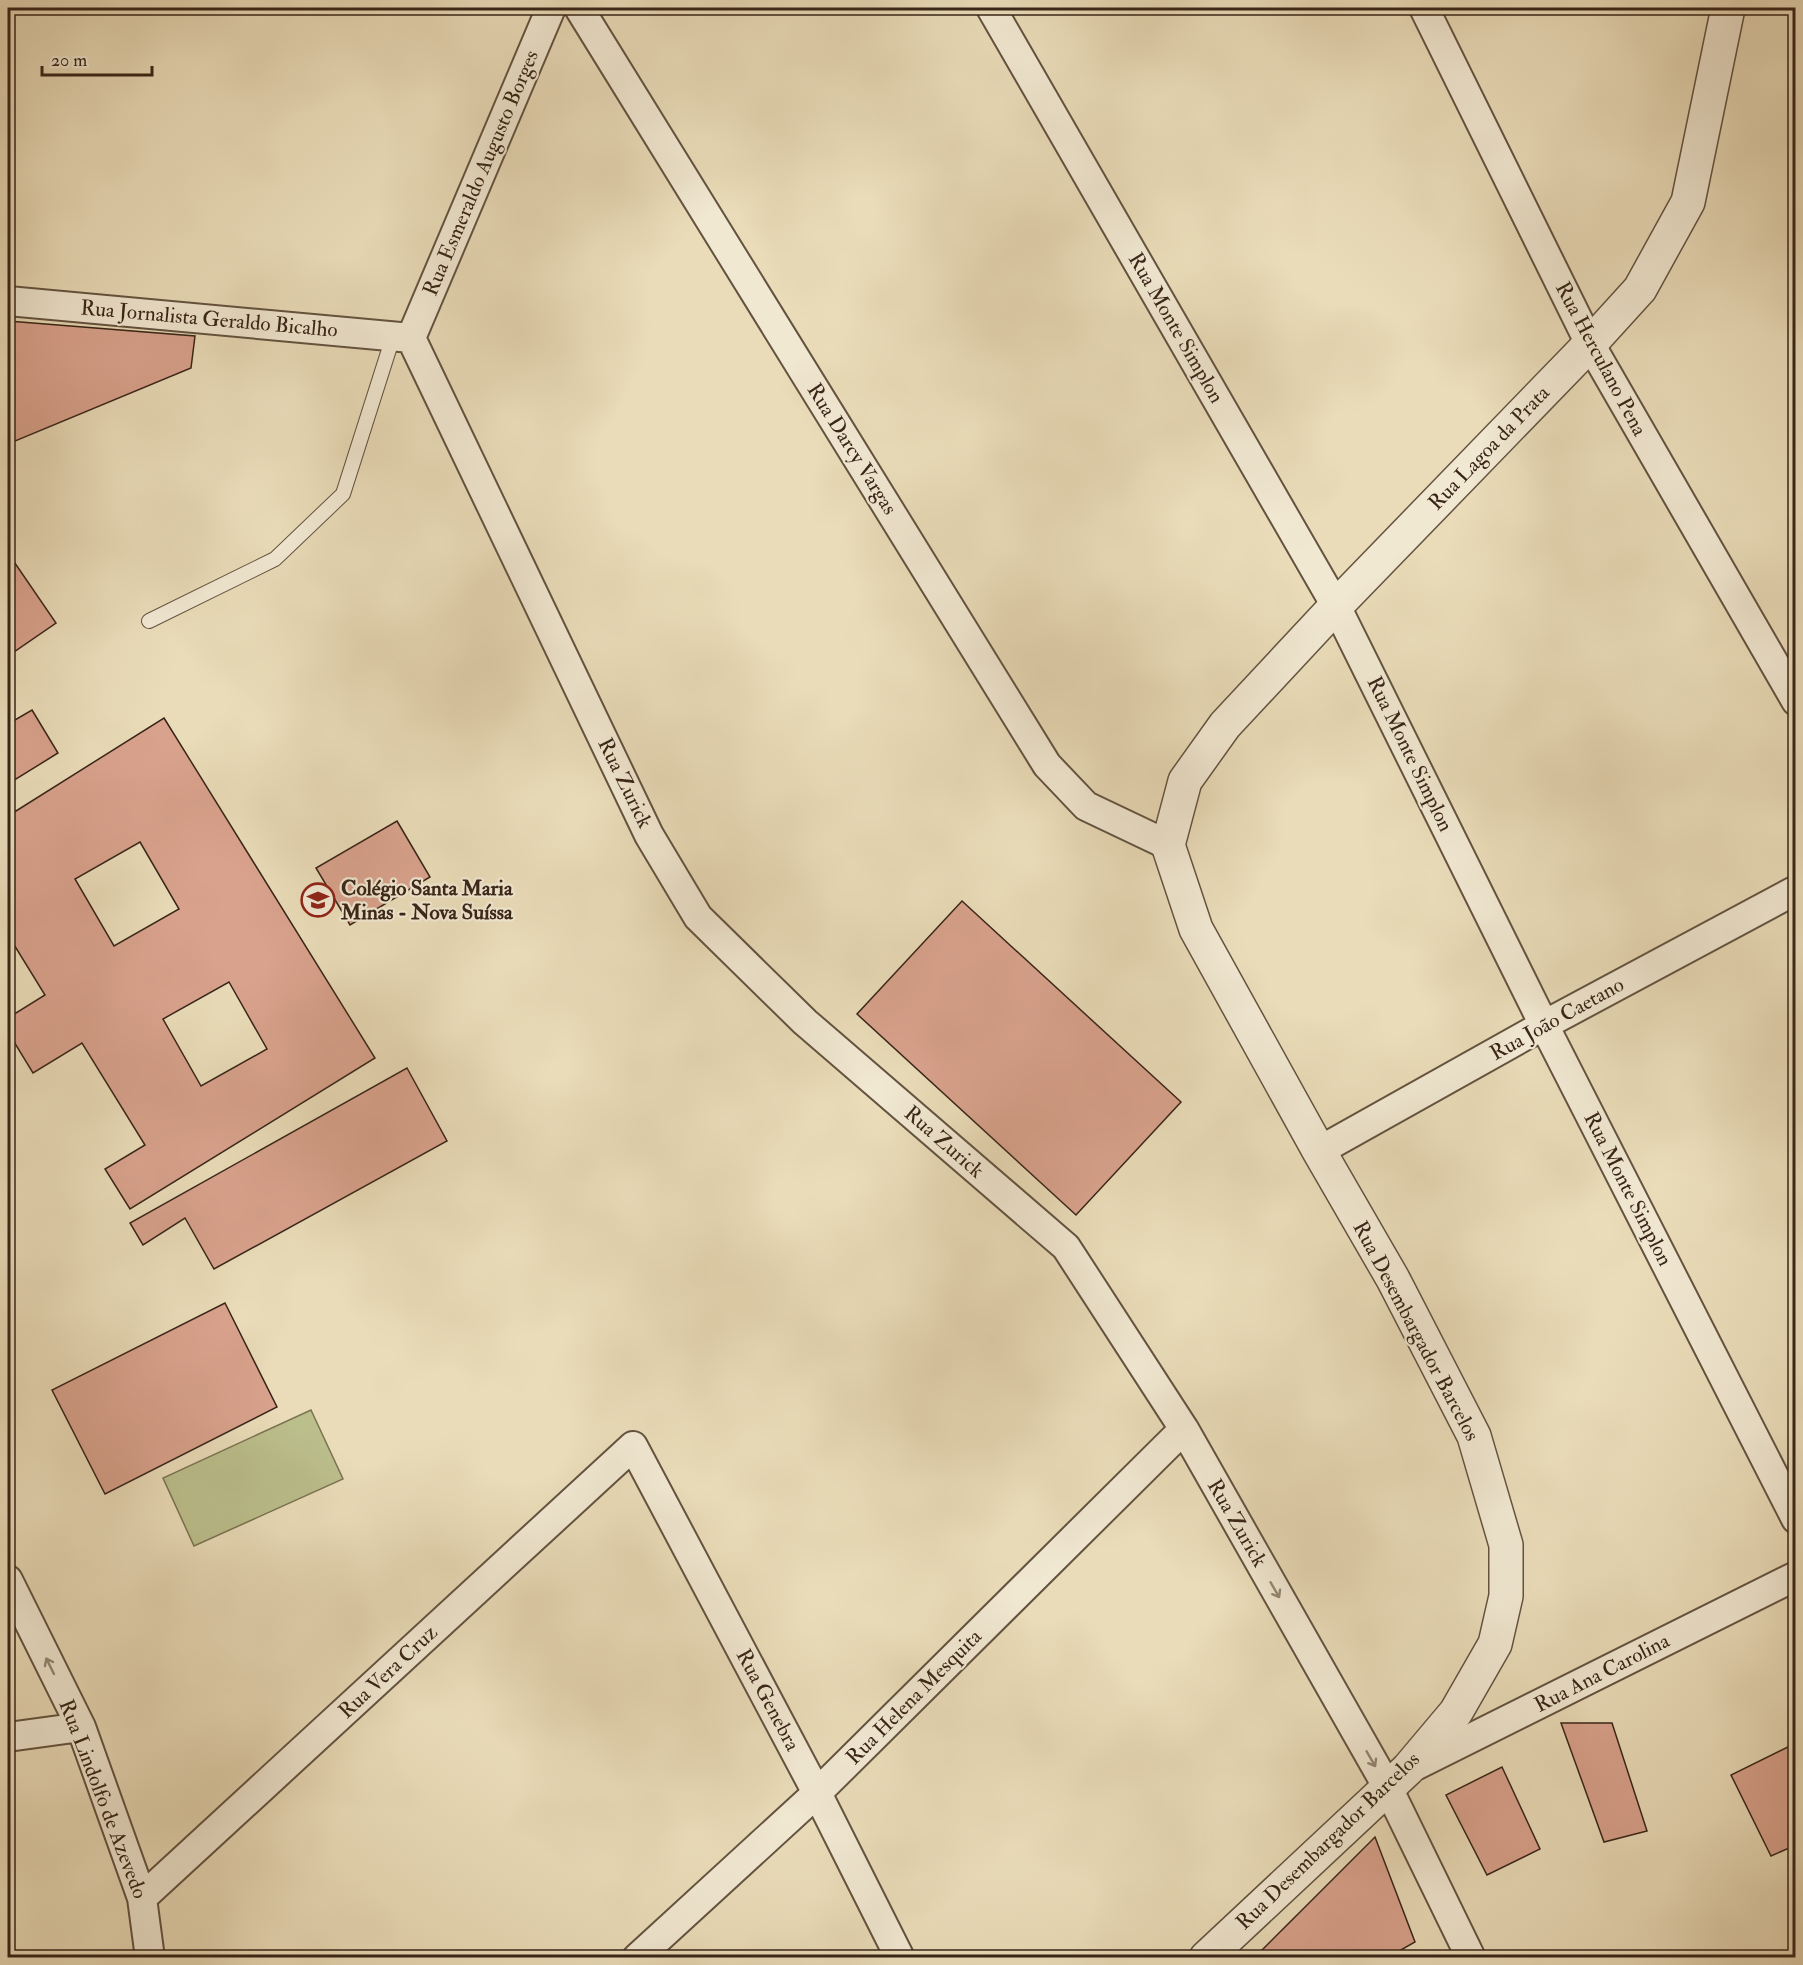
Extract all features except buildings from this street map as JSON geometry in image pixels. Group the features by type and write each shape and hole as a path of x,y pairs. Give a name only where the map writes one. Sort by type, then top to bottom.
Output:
{"street":[{"name":"Rua Esmeraldo Augusto Borges","path":"402,337 551,8"},
{"name":"Rua Darcy Vargas","path":"579,8 1047,765 1086,806 1168,845"},
{"name":"Rua Monte Simplon","path":"991,8 1336,606 1544,1025 1796,1519"},
{"name":"Rua Herculano Pena","path":"1424,8 1590,344 1796,701"},
{"name":"Rua Lagoa da Prata","path":"1168,845 1185,781 1225,725 1640,289 1688,202 1728,8"},
{"name":"Rua Jornalista Geraldo Bicalho","path":"8,301 402,337"},
{"name":"Rua Zurick","path":"402,337 649,835 698,918 806,1022 1066,1247 1184,1429 1398,1779 1471,1958"},
{"name":"Rua Desembargador Barcelos","path":"1168,845 1196,929 1393,1279 1474,1436 1506,1545 1506,1596 1495,1644 1456,1712 1398,1779 1206,1958"},
{"name":"Rua João Caetano","path":"1319,1151 1544,1025 1796,890"},
{"name":"Rua Helena Mesquita","path":"637,1958 818,1793 1184,1429"},
{"name":"Rua Genebra","path":"633,1446 818,1793 900,1958"},
{"name":"Rua Vera Cruz","path":"142,1898 633,1446"},
{"name":"Rua Ana Carolina","path":"1398,1779 1796,1576"},
{"name":"Rua Lindolfo de Azevedo","path":"8,1580 81,1727 142,1898 150,1958"},
{"path":"8,1737 81,1727"}],"lane":[{"path":"149,621 275,559 343,494 402,337"}],"green space":[{"path":"311,1410 343,1479 194,1546 163,1478"}],"place":[{"name":"Colégio Santa Maria Minas - Nova Suíssa","path":"318,900"}]}
